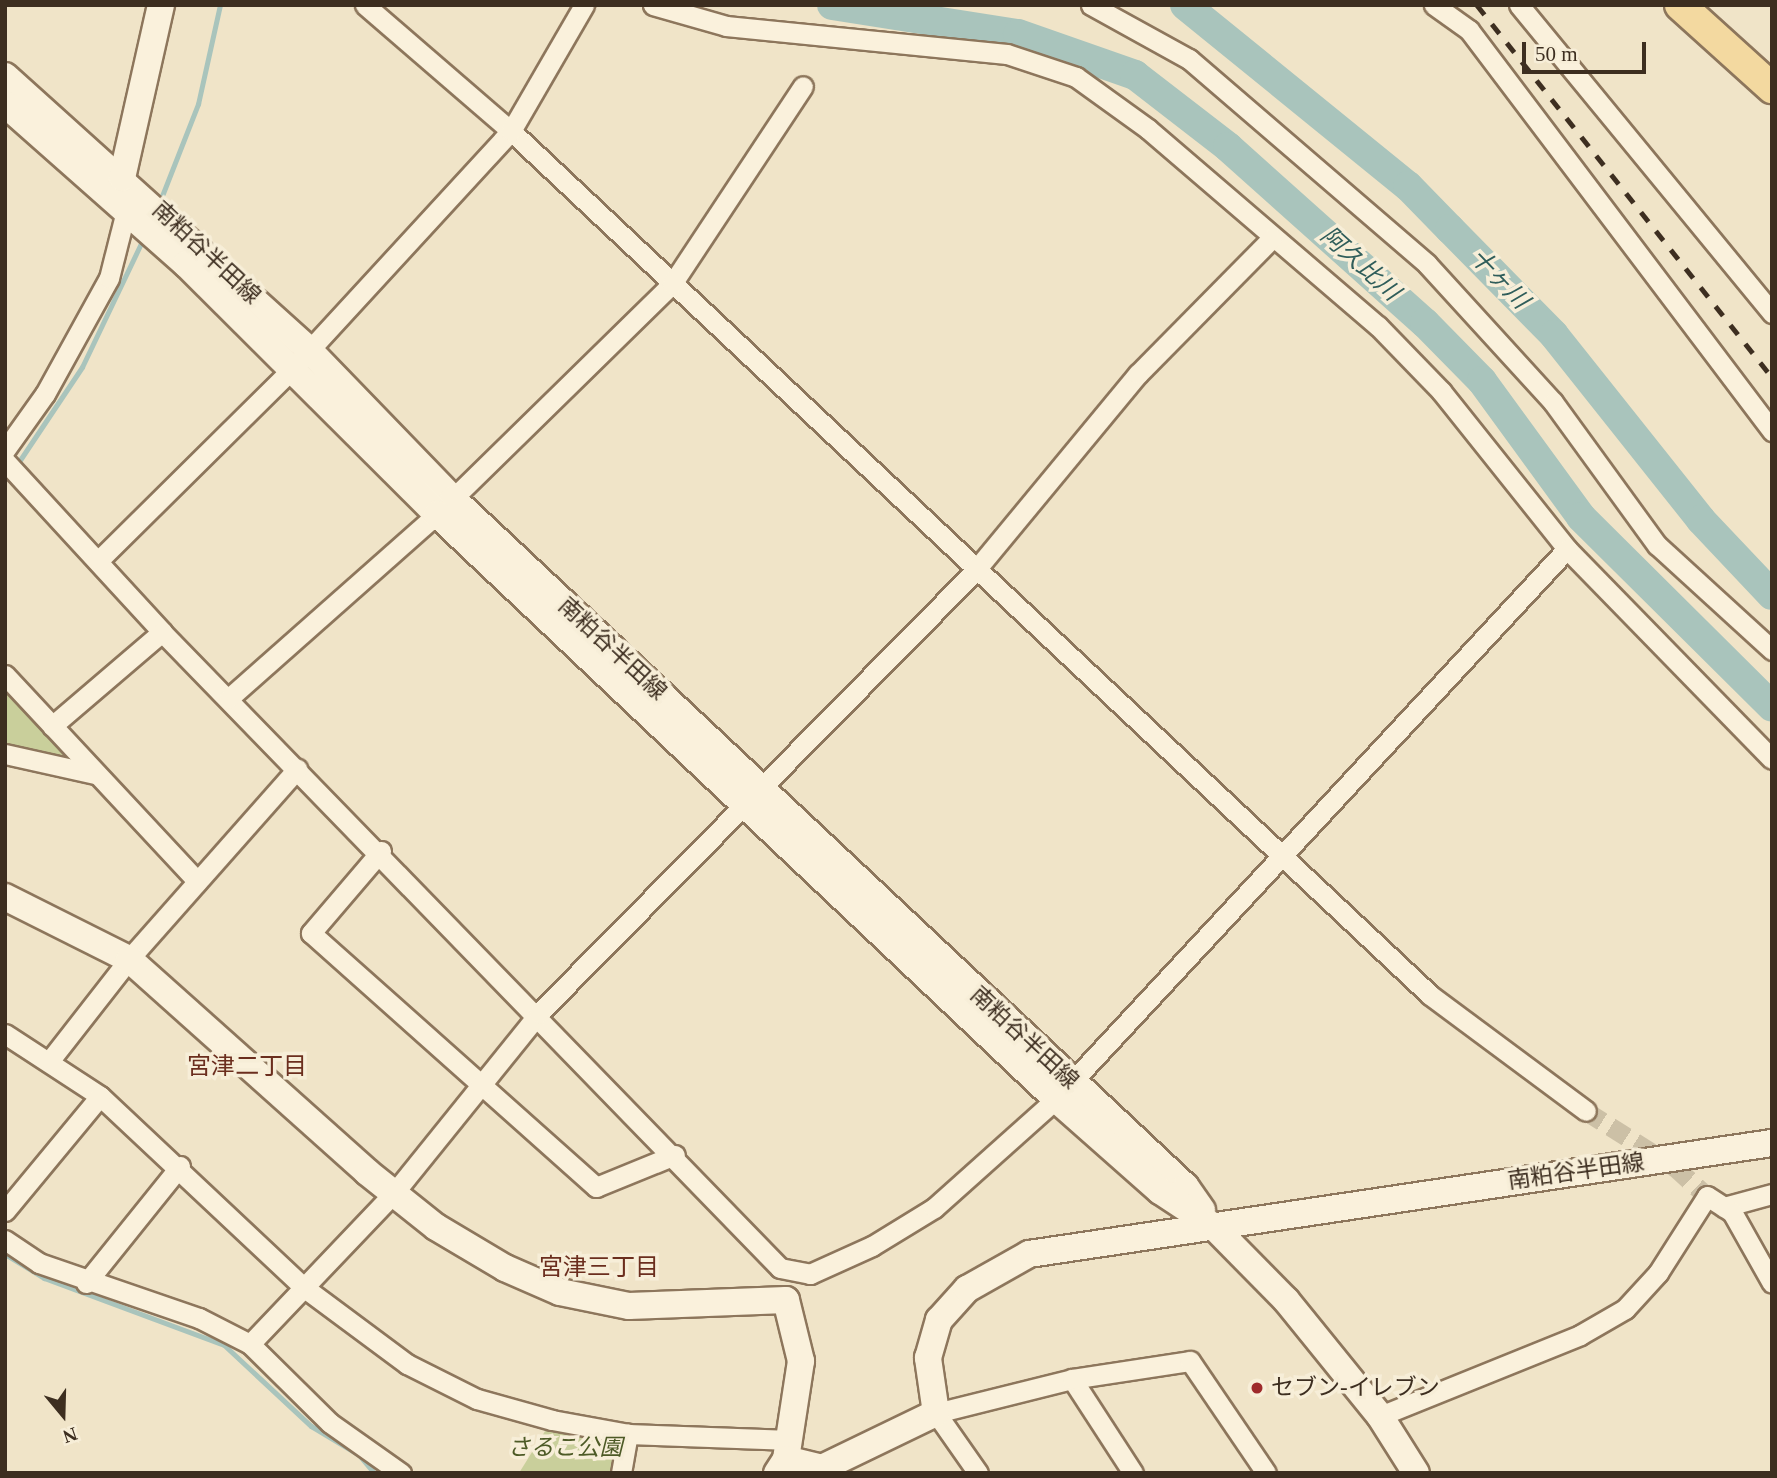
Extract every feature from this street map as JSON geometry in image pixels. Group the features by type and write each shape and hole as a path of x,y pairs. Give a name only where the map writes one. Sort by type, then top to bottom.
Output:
{"main road":[{"path":"130,194 161,5"},
{"path":"1680,5 1772,88"},
{"name":"南粕谷半田線","path":"5,75 301,359 445,506 1064,1091 1186,1187 1213,1226 1772,1143"},
{"name":"南粕谷半田線","path":"5,104 130,194"},
{"path":"5,897 129,959 436,1227 560,1292 629,1306 786,1300 802,1361 785,1457 822,1468 936,1413 928,1358 939,1320 967,1289 1030,1254 1213,1226 1286,1300 1380,1416 1416,1473"}],"street":[{"path":"365,5 511,131 974,572 1430,995 1586,1111"},
{"path":"99,560 301,359 511,131 584,5"},
{"path":"653,5 726,26 941,43 1050,65 1148,129 1272,238 1378,326 1441,391 1567,549 1772,759"},
{"path":"1091,5 1189,59 1427,264 1553,402 1657,545 1772,650"},
{"path":"1434,5 1469,30 1772,431"},
{"path":"1519,5 1772,313"},
{"path":"229,698 445,506 672,284 803,86"},
{"path":"5,450 45,394 108,278 130,194"},
{"path":"250,1344 302,1286 394,1193 539,1013 749,794 974,572 1138,374 1272,238"},
{"path":"5,461 99,560 162,632 539,1013 780,1268 810,1274 872,1246 934,1208 1064,1091 1567,549"},
{"path":"52,726 162,632"},
{"path":"5,675 94,774 197,881"},
{"path":"5,754 94,774"},
{"path":"51,1059 129,959 297,769"},
{"path":"381,851 312,933 596,1187 675,1155"},
{"path":"6,1035 51,1059 100,1096 180,1166 302,1286 365,1338 477,1399 628,1434 785,1457"},
{"path":"5,1211 100,1096"},
{"path":"86,1283 180,1166"},
{"path":"1724,1207 1772,1194"},
{"path":"1380,1416 1580,1335 1625,1309 1658,1273 1707,1196 1724,1207 1744,1228 1772,1283"},
{"path":"5,1240 86,1283 199,1318 250,1344 330,1423 401,1473"},
{"path":"978,1473 936,1413 1072,1380 1190,1361 1266,1473"},
{"path":"1072,1380 1133,1473"},
{"path":"621,1473 628,1434"}],"green space":[{"path":"5,676 70,748 57,766 5,754"},
{"name":"さるこ公園","path":"552,1420 628,1434 621,1473 519,1473"}],"waterway":[{"path":"158,206 198,104 220,5"},
{"name":"阿久比川","path":"832,5 1018,34 1135,75 1228,147 1425,323 1482,381 1581,517 1772,707"},
{"name":"十ヶ川","path":"1185,5 1408,186 1554,335 1701,520 1772,595"},
{"path":"16,466 82,367 144,237"},
{"path":"5,1254 44,1278 224,1345 311,1426 359,1455 374,1473"}],"tunnel":[{"path":"1586,1111 1675,1167 1707,1196"}],"railway":[{"path":"1477,5 1772,377"}],"place":[{"name":"セブン-イレブン","path":"1257,1388"}],"district":[{"name":"宮津二丁目","path":"247,1067"},
{"name":"宮津三丁目","path":"599,1268"}]}
